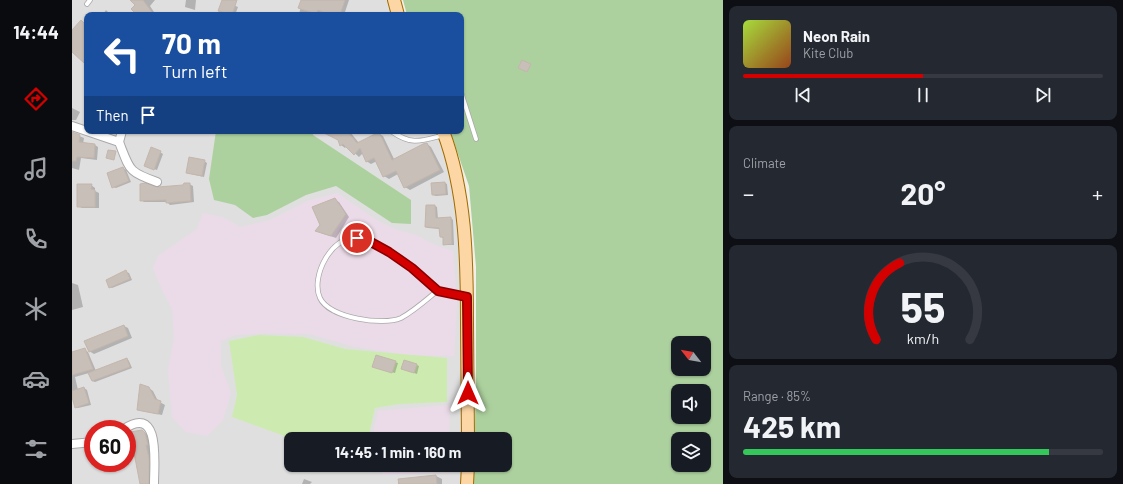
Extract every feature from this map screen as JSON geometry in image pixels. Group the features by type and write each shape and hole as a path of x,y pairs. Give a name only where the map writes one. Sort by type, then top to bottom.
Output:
{"main road":[{"path":"394,0 397,12"},
{"path":"444,134 462,209 467,266 468,432"},
{"path":"467,484 468,472"}],"street":[{"path":"72,126 84,130"},
{"path":"96,134 119,142"},
{"path":"121,134 119,142 131,170 138,176 157,182"},
{"path":"136,423 143,423 150,428 152,433 154,484"},
{"path":"72,444 84,443"}],"lane":[{"path":"87,4 90,0"},
{"path":"464,101 476,139"},
{"path":"396,134 408,141 417,141 441,134"},
{"path":"438,291 401,318 380,321 366,320 335,311 326,306 320,298 317,288 318,276 323,263 333,248 348,238 357,238 369,241 389,252 412,268 438,291 467,297"}],"shaded area":[{"path":"72,0 394,0 397,12 84,12 84,134 444,134 457,183 468,432 284,432 284,472 468,472 467,484 72,484"},
{"path":"337,193 378,221 397,230 416,235 433,244 453,251 457,303 454,356 407,355 356,347 309,334 269,333 235,335 221,341 221,366 231,393 223,420 207,436 186,432 172,417 168,370 174,337 172,309 153,268 158,256 197,229 203,213 222,217 240,227 270,220 308,201"},
{"path":"450,405 449,432 374,432 378,411"},
{"path":"382,472 448,472 383,475"}],"green space":[{"path":"403,0 723,0 723,484 470,484 471,472 512,472 512,432 474,432 476,393 476,267 469,186 451,134 464,134 464,12 406,12"},
{"path":"216,134 313,134 411,200 411,224 392,223 336,186 306,195 267,215 253,218 235,205 214,200 209,179"},
{"path":"259,335 303,337 345,349 447,358 447,402 399,404 375,408 370,432 284,432 284,436 232,417 237,395 229,341"}],"building":[{"path":"130,0 143,0 152,12 134,12 131,9 135,5"},
{"path":"222,0 237,0 233,12 218,11"},
{"path":"301,0 345,0 341,12 323,12 318,10 317,12 310,12 298,8"},
{"path":"81,20 84,23 84,63 72,52 72,30"},
{"path":"522,60 531,64 527,72 518,68"},
{"path":"72,132 80,135 79,142 95,144 94,158 77,157 76,161 72,161"},
{"path":"326,134 350,134 357,143 375,134 380,134 392,160 427,143 440,170 404,188 396,171 383,177 374,158 366,162 360,148 354,155 343,144 340,146 338,140"},
{"path":"151,147 161,151 154,170 144,166"},
{"path":"108,150 116,151 114,160 106,158"},
{"path":"189,157 205,160 202,176 186,173"},
{"path":"123,167 129,181 112,188 107,173"},
{"path":"445,182 446,194 432,195 431,183"},
{"path":"145,183 158,187 190,183 191,201 166,203 166,200 140,201 140,184"},
{"path":"77,184 92,184 91,189 95,190 95,207 77,207"},
{"path":"335,198 346,214 331,236 315,231 320,225 312,207"},
{"path":"426,205 435,205 436,218 451,217 452,244 443,245 443,237 440,237 439,228 425,227"},
{"path":"126,270 130,279 109,288 106,280"},
{"path":"124,325 128,336 89,352 84,341"},
{"path":"85,348 93,369 72,375 72,352"},
{"path":"376,355 396,361 392,373 372,367"},
{"path":"127,358 130,367 92,381 88,373"},
{"path":"404,360 417,364 414,373 401,369"},
{"path":"140,384 149,387 155,399 161,401 158,414 137,410"},
{"path":"84,387 89,403 75,408 72,391"},
{"path":"142,430 145,433 148,445 146,445 149,458 149,484 140,484 136,463 136,431"},
{"path":"436,475 437,484 399,484 398,479"}],"route":[{"path":"357,238 369,241 389,252 412,268 438,291 467,297 468,393"}]}
